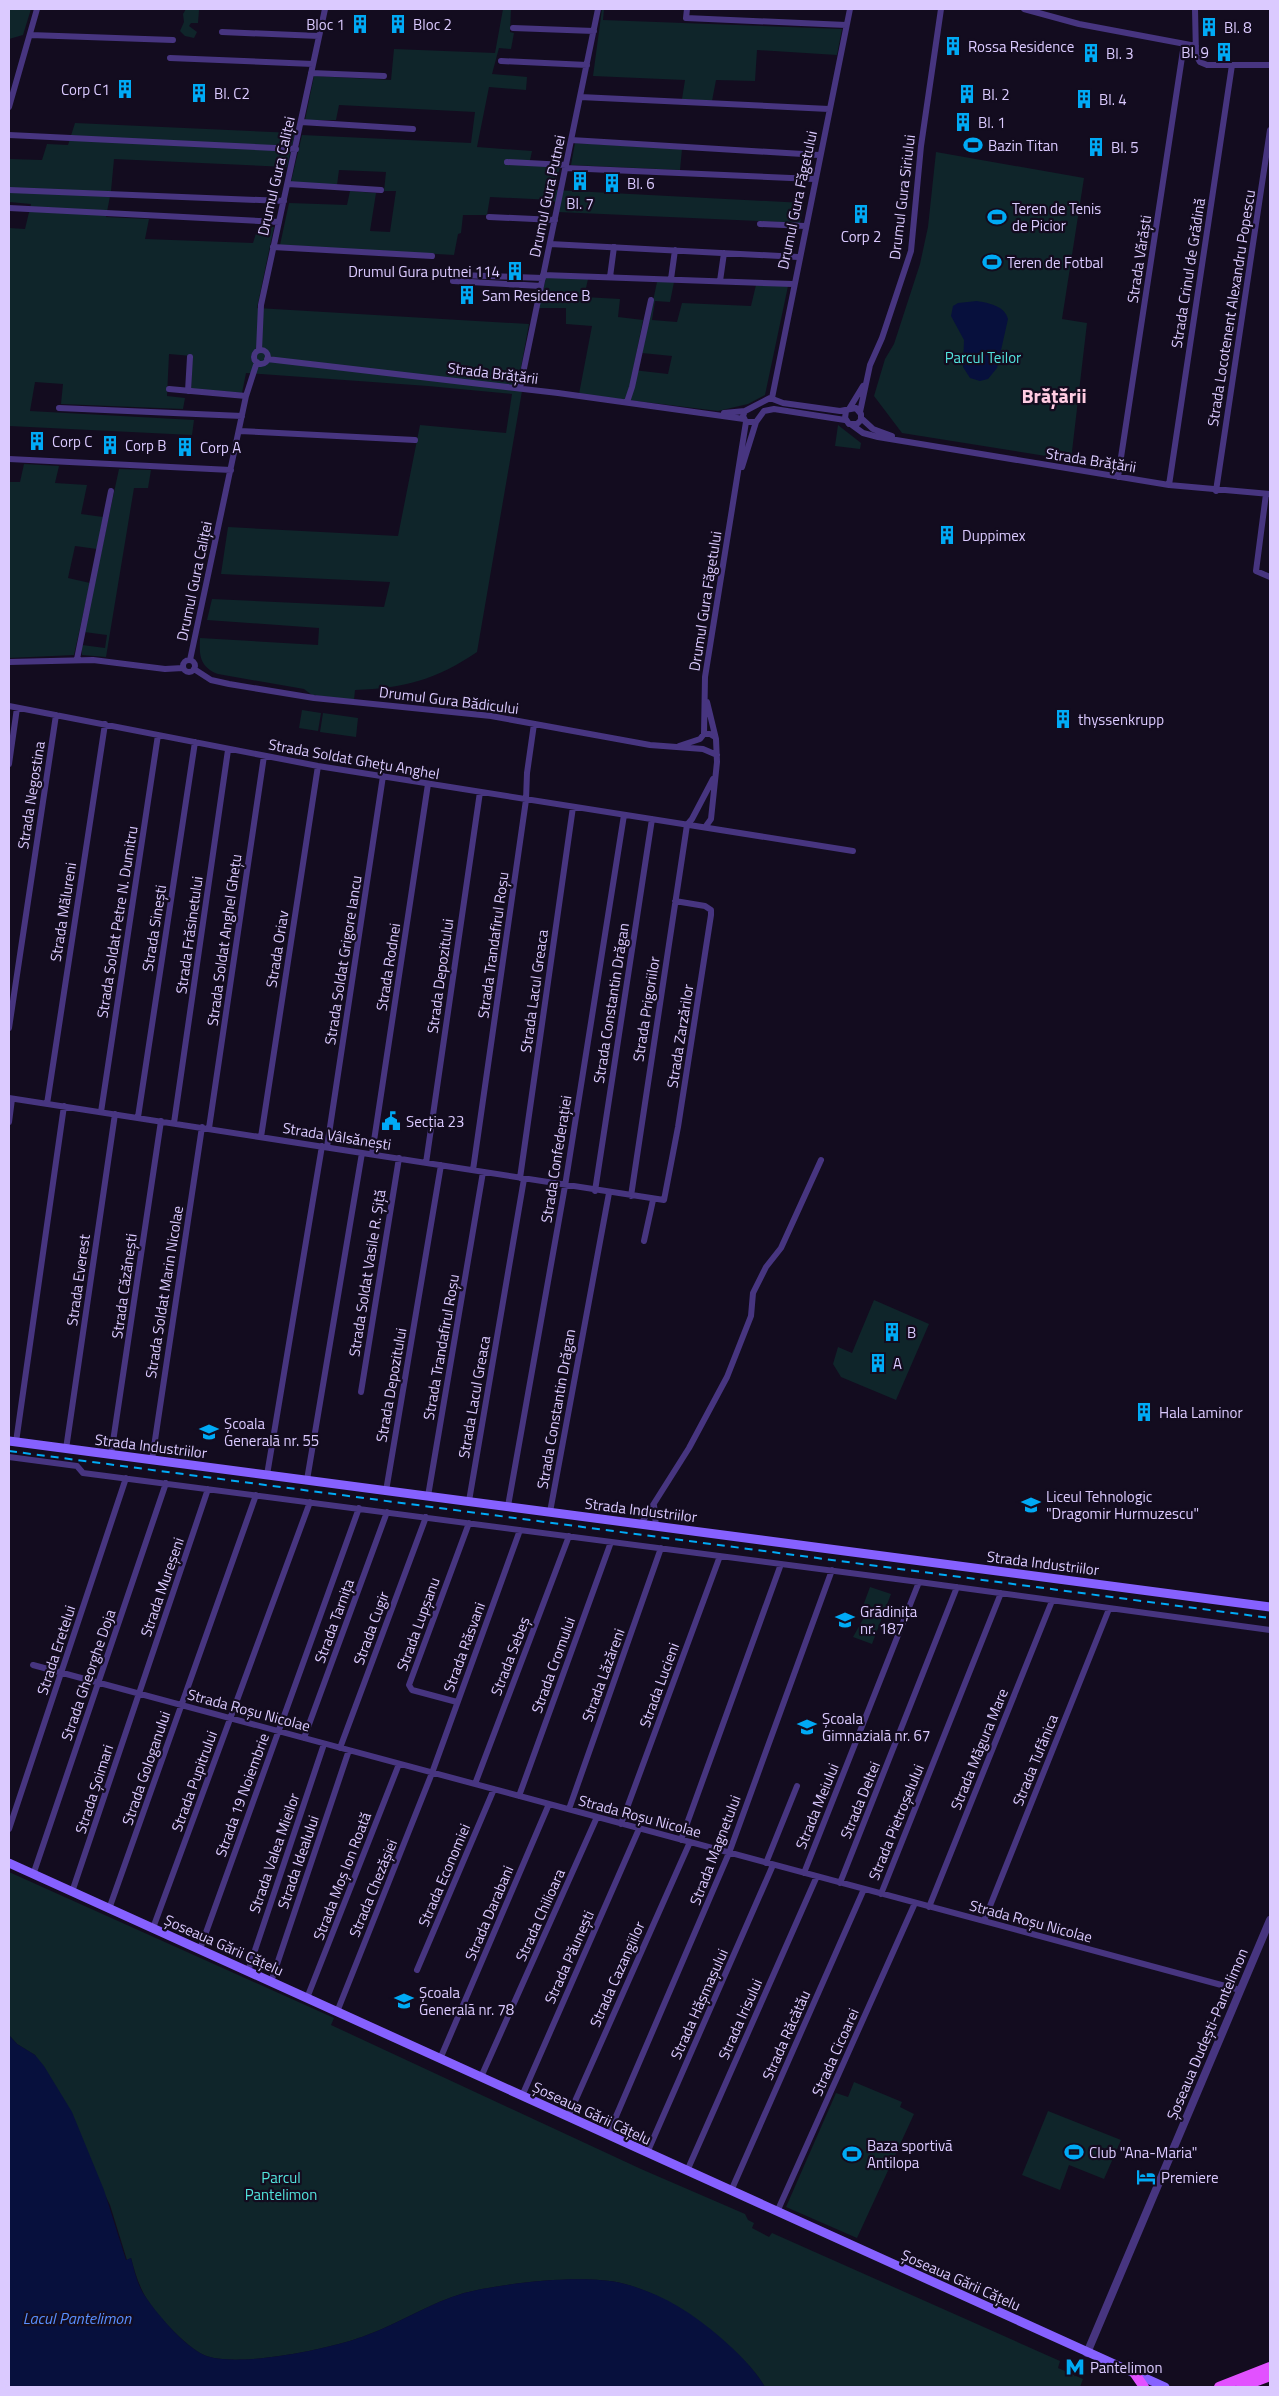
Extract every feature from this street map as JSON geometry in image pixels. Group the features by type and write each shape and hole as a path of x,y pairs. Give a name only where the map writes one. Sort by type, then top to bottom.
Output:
{"main road":[{"name":"Strada Industriilor","path":"13,1442 1270,1607"},
{"name":"Șoseaua Gării Cățelu","path":"9,1864 1165,2387"},
{"path":"1219,2387 1270,2367"},
{"path":"1135,2374 1144,2387"},
{"path":"1241,2387 1270,2376"}],"street":[{"path":"9,107 37,9"},
{"name":"Drumul Gura Caliței","path":"259,350 261,305 325,9"},
{"name":"Drumul Gura Putnei","path":"520,388 598,9"},
{"path":"687,9 686,18 846,25"},
{"name":"Drumul Gura Făgetului","path":"774,410 774,399 798,257 850,9"},
{"name":"Drumul Gura Siriului","path":"861,415 865,383 911,251 922,140 941,9"},
{"path":"1024,9 1078,24 1196,46"},
{"path":"1195,9 1196,58 1202,64 1270,65"},
{"path":"513,28 594,31"},
{"path":"222,32 319,36"},
{"path":"30,35 173,40"},
{"name":"Strada Vărăști","path":"1118,477 1184,44"},
{"path":"170,58 313,64"},
{"path":"501,61 587,64"},
{"name":"Strada Crinul de Grădină","path":"1169,485 1232,65"},
{"path":"311,73 384,76"},
{"path":"580,97 829,109"},
{"path":"301,122 413,129"},
{"name":"Strada Locotenent Alexandru Popescu","path":"1216,491 1270,130"},
{"path":"9,135 296,149"},
{"path":"571,140 819,155"},
{"path":"507,162 566,167 814,179"},
{"path":"288,184 381,190"},
{"path":"9,190 284,201"},
{"path":"9,208 279,222"},
{"path":"489,217 555,220"},
{"path":"760,224 805,226"},
{"path":"550,244 798,257"},
{"path":"273,247 432,256"},
{"path":"610,277 614,247"},
{"path":"671,279 675,250"},
{"path":"720,281 724,253"},
{"path":"458,275 543,280"},
{"path":"453,281 610,277 793,284"},
{"path":"627,402 651,300"},
{"path":"259,350 265,351 267,359 262,363 257,362 254,355 259,350"},
{"path":"188,391 190,357"},
{"name":"Strada Brățării","path":"267,359 520,388 716,414 756,422"},
{"name":"Drumul Gura Caliței","path":"190,660 246,396 257,362"},
{"name":"Drumul Gura Siriului","path":"848,410 865,383"},
{"path":"169,389 246,396"},
{"path":"756,422 762,413 774,410 846,420 852,425 857,424 861,415 856,408 848,410 774,399"},
{"name":"Strada Brățării","path":"716,414 745,411 774,399"},
{"path":"58,408 242,416"},
{"path":"846,420 848,410"},
{"name":"Drumul Gura Făgetului","path":"704,690 715,737 709,749 700,745 704,690 736,487 745,411"},
{"name":"Strada Brățării","path":"861,415 873,428 910,442"},
{"name":"Drumul Gura Făgetului","path":"736,487 756,422"},
{"name":"Strada Brățării","path":"852,425 873,436 1118,477 1216,491 1268,494"},
{"path":"239,431 415,440"},
{"path":"9,459 231,470"},
{"path":"77,660 111,491"},
{"path":"1268,494 1256,571 1270,577"},
{"path":"9,662 77,660 165,669 183,668 189,672 194,669 194,664 190,660 185,661 183,668"},
{"name":"Drumul Gura Bădicului","path":"194,669 207,678 220,683 284,693 472,714 676,747 709,749"},
{"name":"Strada Soldat Ghețu Anghel","path":"9,706 318,766 697,826"},
{"path":"9,764 17,708"},
{"name":"Strada Negostina","path":"9,1028 56,715"},
{"name":"Strada Mălureni","path":"47,1104 104,724"},
{"name":"Strada Trandafirul Roșu","path":"474,1170 526,800 527,773 534,724"},
{"path":"676,747 710,734 715,737"},
{"name":"Strada Soldat Petre N. Dumitru","path":"101,1112 158,735"},
{"name":"Strada Sinești","path":"138,1117 195,742"},
{"path":"706,826 710,822 716,774 716,755 709,749"},
{"name":"Strada Frăsinetului","path":"174,1123 228,750"},
{"name":"Strada Soldat Anghel Ghețu","path":"205,1128 264,756"},
{"name":"Strada Oriav","path":"261,1137 318,766"},
{"path":"687,825 716,774"},
{"name":"Strada Soldat Grigore Iancu","path":"267,1475 325,1147 383,776"},
{"name":"Strada Rodnei","path":"372,1154 428,784"},
{"name":"Strada Depozitului","path":"426,1163 480,792"},
{"name":"Strada Lacul Greaca","path":"469,1501 522,1179 573,807"},
{"path":"696,811 705,810 710,816"},
{"name":"Strada Confederației","path":"508,1506 565,1186 624,814"},
{"name":"Strada Constantin Drăgan","path":"595,1191 652,819"},
{"path":"692,819 697,826 853,851"},
{"name":"Strada Prigoriilor","path":"631,1196 687,825"},
{"name":"Strada Zarzărilor","path":"660,1201 666,1198 711,915 711,910 705,906 675,901"},
{"path":"9,1122 10,1098"},
{"name":"Strada Vâlsănești","path":"10,1098 399,1158 660,1201"},
{"path":"13,1442 64,1106"},
{"name":"Strada Everest","path":"66,1449 115,1114"},
{"name":"Strada Căzănești","path":"111,1455 161,1121"},
{"name":"Strada Soldat Marin Nicolae","path":"152,1460 205,1128"},
{"path":"307,1480 362,1153"},
{"name":"Strada Soldat Vasile R. Șiță","path":"361,1392 399,1158"},
{"path":"641,1524 728,1378 751,1316 753,1294 766,1267 781,1248 821,1160"},
{"name":"Strada Depozitului","path":"386,1490 441,1165"},
{"name":"Strada Trandafirul Roșu","path":"428,1496 484,1172"},
{"name":"Strada Constantin Drăgan","path":"550,1512 609,1193"},
{"path":"644,1241 652,1200"},
{"path":"9,1457 77,1466 83,1473 832,1570 1270,1630"},
{"name":"Strada Eretelui","path":"9,1829 126,1478"},
{"name":"Strada Gheorghe Doja","path":"34,1875 166,1483"},
{"name":"Strada Mureșeni","path":"138,1694 208,1489"},
{"name":"Strada Gologanului","path":"109,1909 256,1495"},
{"name":"Strada Pupitrului","path":"153,1928 310,1502"},
{"path":"654,1504 656,1526"},
{"name":"Strada 19 Noiembrie","path":"200,1949 359,1508"},
{"name":"Strada Tarnița","path":"304,1738 387,1512"},
{"name":"Strada Cugir","path":"340,1748 426,1517"},
{"name":"Strada Lupșanu","path":"457,1702 412,1690 409,1685 469,1523"},
{"name":"Strada Răsvani","path":"432,1773 520,1530"},
{"name":"Strada Sebeș","path":"475,1784 569,1536"},
{"name":"Strada Cromului","path":"519,1796 611,1542"},
{"name":"Strada Lăzăreni","path":"569,1810 661,1548"},
{"name":"Strada Lucieni","path":"621,1824 720,1556"},
{"path":"681,1840 781,1564"},
{"name":"Strada Magnetului","path":"608,2135 730,1853 832,1570"},
{"name":"Strada Meiului","path":"804,1873 919,1582"},
{"name":"Strada Deltei","path":"840,1883 957,1587"},
{"name":"Strada Pietroșelului","path":"881,1894 1001,1593"},
{"name":"Strada Măgura Mare","path":"930,1907 1052,1601"},
{"name":"Strada Tufănica","path":"984,1921 1109,1609"},
{"name":"Strada Roșu Nicolae","path":"33,1665 1240,1990"},
{"name":"Strada Șoimari","path":"72,1892 138,1694"},
{"name":"Strada Valea Mieilor","path":"248,1971 324,1744"},
{"name":"Strada Idealului","path":"271,1982 349,1750"},
{"name":"Strada Moș Ion Roată","path":"307,1998 399,1764"},
{"name":"Strada Chezășiei","path":"337,2012 432,1773"},
{"name":"Strada Hășmașului","path":"647,2153 769,1864 797,1786"},
{"name":"Strada Economiei","path":"416,1970 494,1790"},
{"name":"Strada Darabani","path":"440,2059 549,1804"},
{"name":"Strada Chilioara","path":"481,2077 598,1817"},
{"name":"Strada Păunești","path":"522,2096 640,1828"},
{"name":"Strada Cazangiilor","path":"568,2117 690,1842"},
{"name":"Strada Irisului","path":"687,2171 817,1876"},
{"name":"Strada Răcătău","path":"731,2191 864,1889"},
{"name":"Strada Cicoarei","path":"777,2212 915,1903"},
{"name":"Șoseaua Dudești-Pantelimon","path":"1087,2353 1270,1920"}],"green space":[{"path":"9,9 31,9 23,35 9,39"},
{"path":"186,9 199,10 198,23 191,23 189,26 197,32 194,38 185,36 180,31 184,22 183,14"},
{"path":"503,9 511,9 510,32 514,33 511,49 499,48 492,74 527,77 526,90 489,87 477,147 532,151 529,165 560,167 554,190 804,203 800,223 558,212 560,205 552,200 490,197 487,215 463,215 461,233 458,234 454,255 280,245 289,203 347,205 350,191 376,193 370,231 390,232 396,191 384,191 386,172 339,170 337,185 291,182 302,135 471,143 475,112 339,105 336,120 305,120 314,76 391,80 394,49 495,53"},
{"path":"602,9 604,9 603,20 842,29 837,55 757,50 755,81 716,80 712,101 682,99 685,80 593,76"},
{"path":"75,123 295,133 287,167 114,159 106,217 149,219 145,239 253,243 258,227 274,227 257,308 529,324 518,384 522,391 477,652 448,669 419,681 389,687 355,690 354,700 312,695 304,689 218,674 207,668 202,660 200,638 318,645 319,628 207,620 212,599 384,607 390,582 221,574 228,527 398,536 420,425 506,433 512,394 246,373 242,393 191,389 192,356 169,354 167,396 185,398 183,409 61,404 63,384 35,382 30,411 194,420 192,435 9,426 9,228 25,229 31,204 9,202 9,159 42,160 47,144 68,145"},
{"path":"575,143 682,149 680,170 571,165"},
{"name":"Parcul Teilor","path":"936,152 1084,178 1062,319 1087,323 1071,460 902,433 874,396 885,359 894,344 920,264 928,227"},
{"path":"546,277 588,279 584,297 620,299 618,317 643,320 633,370 668,374 672,356 642,353 657,282 674,282 670,302 655,301 652,320 677,322 682,303 751,306 756,285 788,286 765,395 748,404 718,411 579,394 592,326 566,324 566,308 539,308"},
{"path":"838,425 861,443 860,449 835,446"},
{"path":"24,464 59,466 55,483 87,485 81,514 103,517 97,549 75,546 68,578 90,583 74,655 9,658 9,482 20,482"},
{"path":"119,469 151,470 148,488 134,488 106,657 82,655 82,645 105,648 107,635 84,632"},
{"path":"302,710 321,713 318,731 299,728"},
{"path":"323,713 358,718 356,737 320,732"},
{"path":"874,1300 929,1324 896,1400 841,1377 833,1364 838,1347 852,1353"},
{"path":"870,1587 891,1594 872,1644 853,1637 866,1614 863,1606"},
{"name":"Parcul Pantelimon","path":"9,1872 334,2018 331,2025 641,2169 745,2214 748,2220 754,2223 752,2228 769,2237 772,2233 1060,2361 1058,2368 1083,2379 1080,2387 765,2387 752,2368 736,2353 683,2311 654,2294 632,2286 605,2280 586,2279 521,2283 464,2293 439,2302 367,2335 310,2351 238,2360 219,2359 204,2355 196,2351 179,2336 160,2317 146,2298 131,2258 127,2260 110,2205 35,2055 17,2044 9,2035"},
{"name":"Baza sportivă Antilopa","path":"854,2082 902,2102 900,2107 914,2114 857,2238 786,2207 836,2093 848,2097"},
{"name":"Club \"Ana-Maria\"","path":"1048,2111 1121,2140 1104,2179 1069,2165 1060,2190 1022,2175"}],"water":[{"path":"977,301 1000,308 1008,319 997,368 988,379 980,381 970,378 963,367 964,340 951,316 953,306 958,303"},
{"name":"Lacul Pantelimon","path":"9,2035 17,2044 35,2055 44,2066 72,2112 104,2190 126,2260 131,2258 143,2293 170,2328 196,2351 204,2355 219,2359 238,2360 310,2351 367,2335 439,2302 464,2293 521,2283 586,2279 605,2280 635,2287 661,2297 686,2311 733,2348 750,2366 765,2387 9,2387"}],"railway":[{"path":"9,1451 1270,1618"}],"place":[{"name":"Bloc 1","path":"360,24"},
{"name":"Bloc 2","path":"398,24"},
{"name":"Bl. 8","path":"1209,27"},
{"name":"Rossa Residence","path":"953,46"},
{"name":"Bl. 9","path":"1224,52"},
{"name":"Bl. 3","path":"1091,53"},
{"name":"Corp C1","path":"125,89"},
{"name":"Bl. C2","path":"199,93"},
{"name":"Bl. 2","path":"967,94"},
{"name":"Bl. 4","path":"1084,99"},
{"name":"Bl. 1","path":"963,122"},
{"name":"Bazin Titan","path":"973,145"},
{"name":"Bl. 5","path":"1096,147"},
{"name":"Bl. 7","path":"580,181"},
{"name":"Bl. 6","path":"612,183"},
{"name":"Corp 2","path":"861,214"},
{"name":"Teren de Tenis de Picior","path":"997,217"},
{"name":"Teren de Fotbal","path":"992,262"},
{"name":"Drumul Gura putnei 114","path":"515,271"},
{"name":"Sam Residence B","path":"467,295"},
{"name":"Corp C","path":"37,441"},
{"name":"Corp B","path":"110,445"},
{"name":"Corp A","path":"185,447"},
{"name":"Duppimex","path":"947,535"},
{"name":"thyssenkrupp","path":"1063,719"},
{"name":"Secția 23","path":"391,1121"},
{"name":"B","path":"892,1332"},
{"name":"A","path":"878,1363"},
{"name":"Hala Laminor","path":"1144,1412"},
{"name":"Școala Generală nr. 55","path":"209,1432"},
{"name":"Liceul Tehnologic \"Dragomir Hurmuzescu\"","path":"1031,1505"},
{"name":"Grădinița nr. 187","path":"845,1620"},
{"name":"Școala Gimnazială nr. 67","path":"807,1727"},
{"name":"Școala Generală nr. 78","path":"404,2001"},
{"name":"Club \"Ana-Maria\"","path":"1074,2152"},
{"name":"Baza sportivă Antilopa","path":"852,2154"},
{"name":"Premiere","path":"1146,2177"},
{"name":"Pantelimon","path":"1075,2367"}],"district":[{"name":"Brățării","path":"1054,395"}]}
